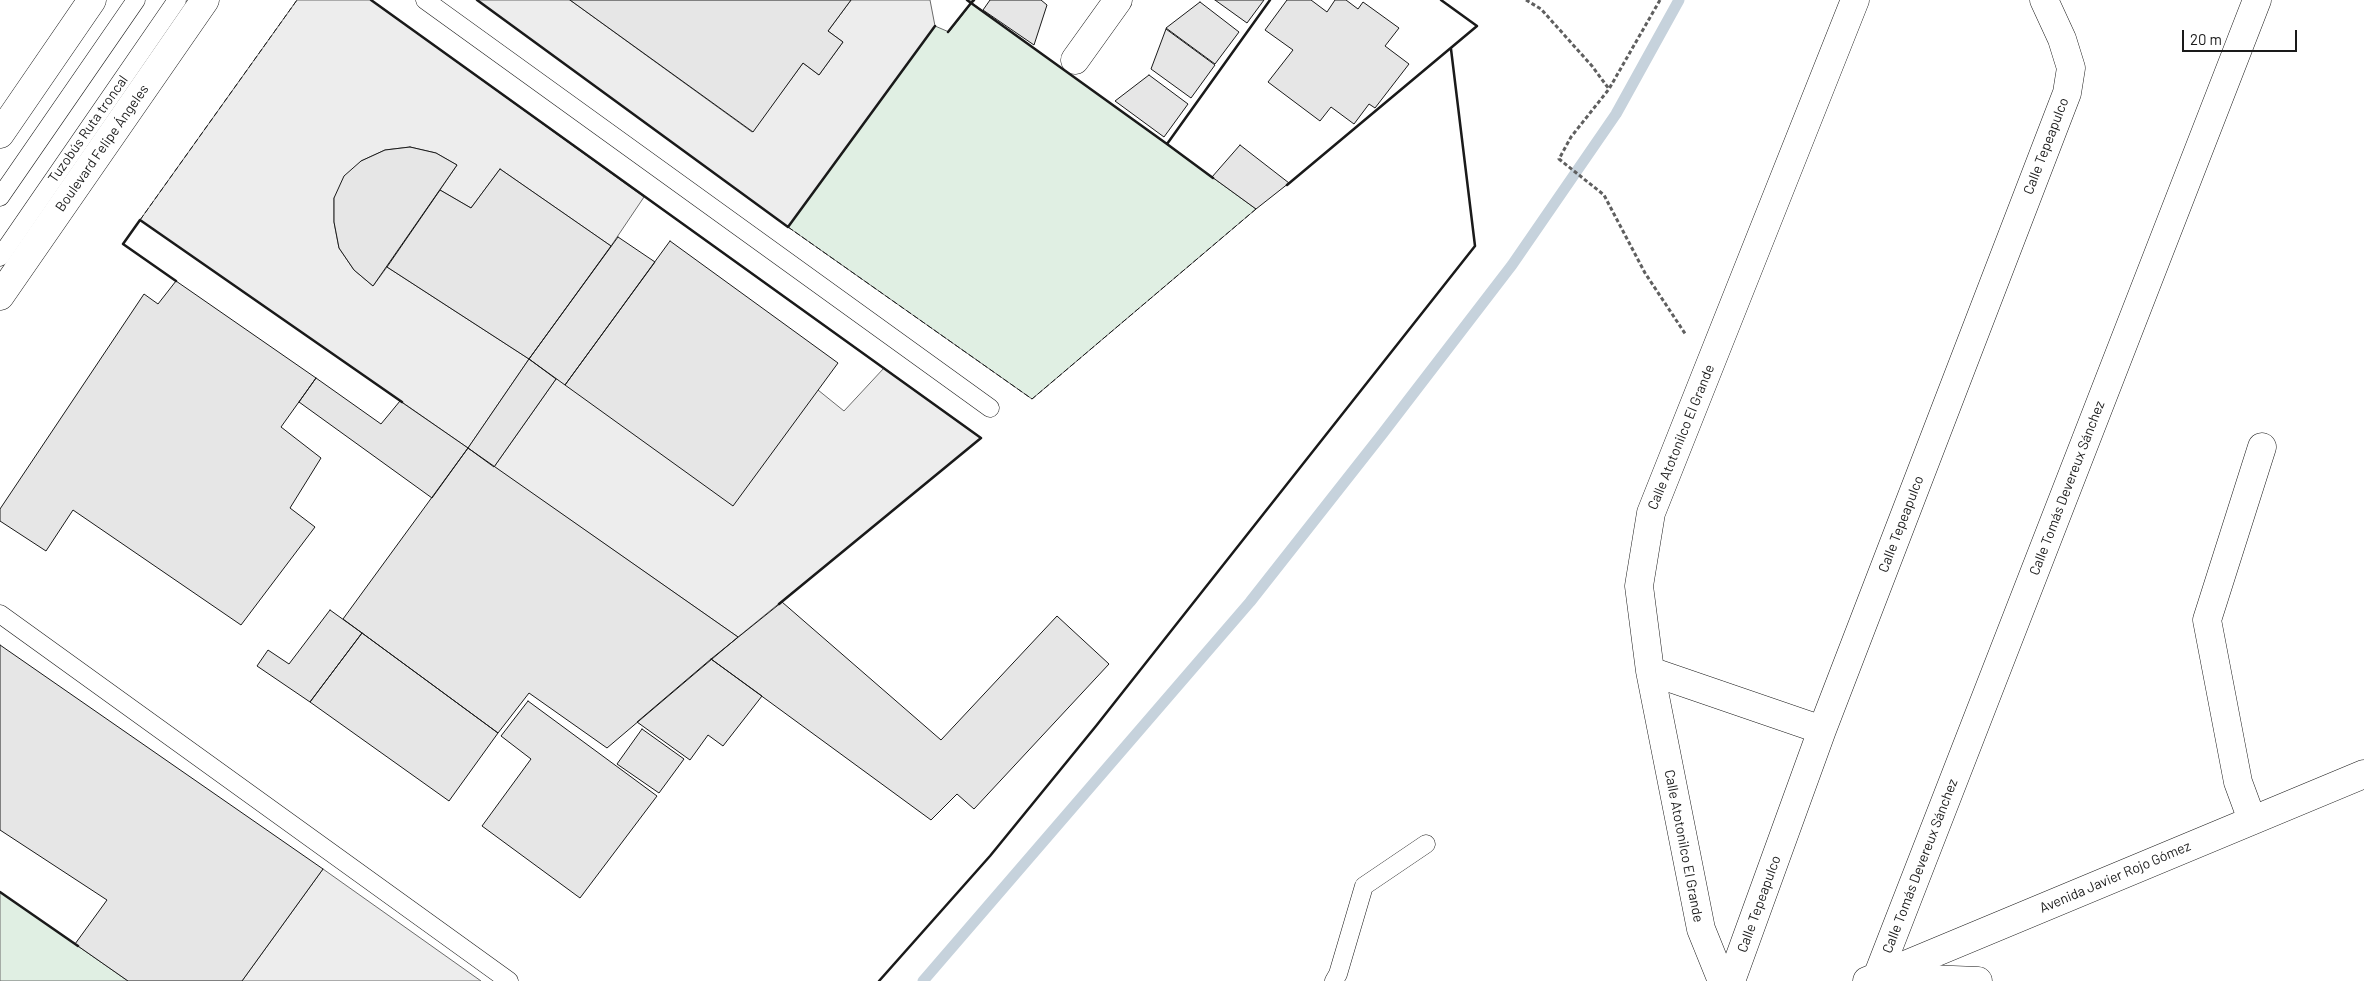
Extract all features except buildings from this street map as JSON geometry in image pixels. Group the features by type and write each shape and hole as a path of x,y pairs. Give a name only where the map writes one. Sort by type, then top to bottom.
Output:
{"street":[{"path":"0,134 92,0"},
{"name":"Boulevard Felipe Ángeles","path":"0,296 205,0"},
{"path":"1075,60 1118,0"},
{"name":"Calle Atotonilco El Grande","path":"1722,981 1701,929 1650,671 1639,586 1651,513 1855,0"},
{"name":"Calle Tepeapulco","path":"1731,981 1822,730 2067,93 2071,68 2062,39 2044,0"},
{"name":"Calle Tomás Devereux Sánchez","path":"1872,979 2257,0"},
{"path":"2252,820 2238,782 2207,620 2262,447"},
{"path":"1650,671 1822,730"},
{"name":"Avenida Javier Rojo Gómez","path":"1872,979 2364,774"},
{"path":"1872,979 1978,981"}],"lane":[{"path":"0,197 136,0"},
{"name":"Tuzobús Ruta troncal","path":"0,257 177,0"},
{"path":"425,0 990,408"},
{"path":"0,614 508,981"},
{"path":"1334,981 1338,974 1364,886 1426,844"}],"path":[{"path":"1526,0 1542,9 1592,66 1609,89"},
{"path":"1660,0 1609,89 1572,137 1559,159 1566,162 1604,194 1645,273 1708,369"}],"green space":[{"path":"967,0 974,0 972,3 1256,209 1032,399 788,227 935,26 949,32 971,4"},
{"path":"0,892 75,944 128,981 0,981"}],"shaded area":[{"path":"297,0 371,0 644,197 611,246 500,169 471,208 440,190 457,165 436,153 410,147 385,150 361,161 334,198 334,222 339,248 354,270 373,286 387,267 529,359 468,448 140,220"},
{"path":"477,0 570,0 752,132 803,63 819,75 843,42 828,31 851,0 930,0 935,26 788,227"},
{"path":"884,368 981,438 738,637 494,467 556,379 818,390 844,411"},
{"path":"323,869 481,981 242,981"}],"waterway":[{"path":"923,981 1250,602 1383,433 1512,265 1616,114 1679,0"}],"fence":[{"path":"140,220 297,0"},
{"path":"788,227 1032,399 1256,209"}],"wall":[{"path":"371,0 981,438 779,604"},
{"path":"477,0 788,227 935,26"},
{"path":"948,32 971,3 967,0"},
{"path":"974,0 971,3 1167,144 1270,0"},
{"path":"1287,185 1477,26 1441,0"},
{"path":"879,981 990,856 1096,726 1475,246 1451,49"},
{"path":"1167,144 1213,178"},
{"path":"176,281 123,244 140,220 402,402"},
{"path":"0,892 78,946"}]}
